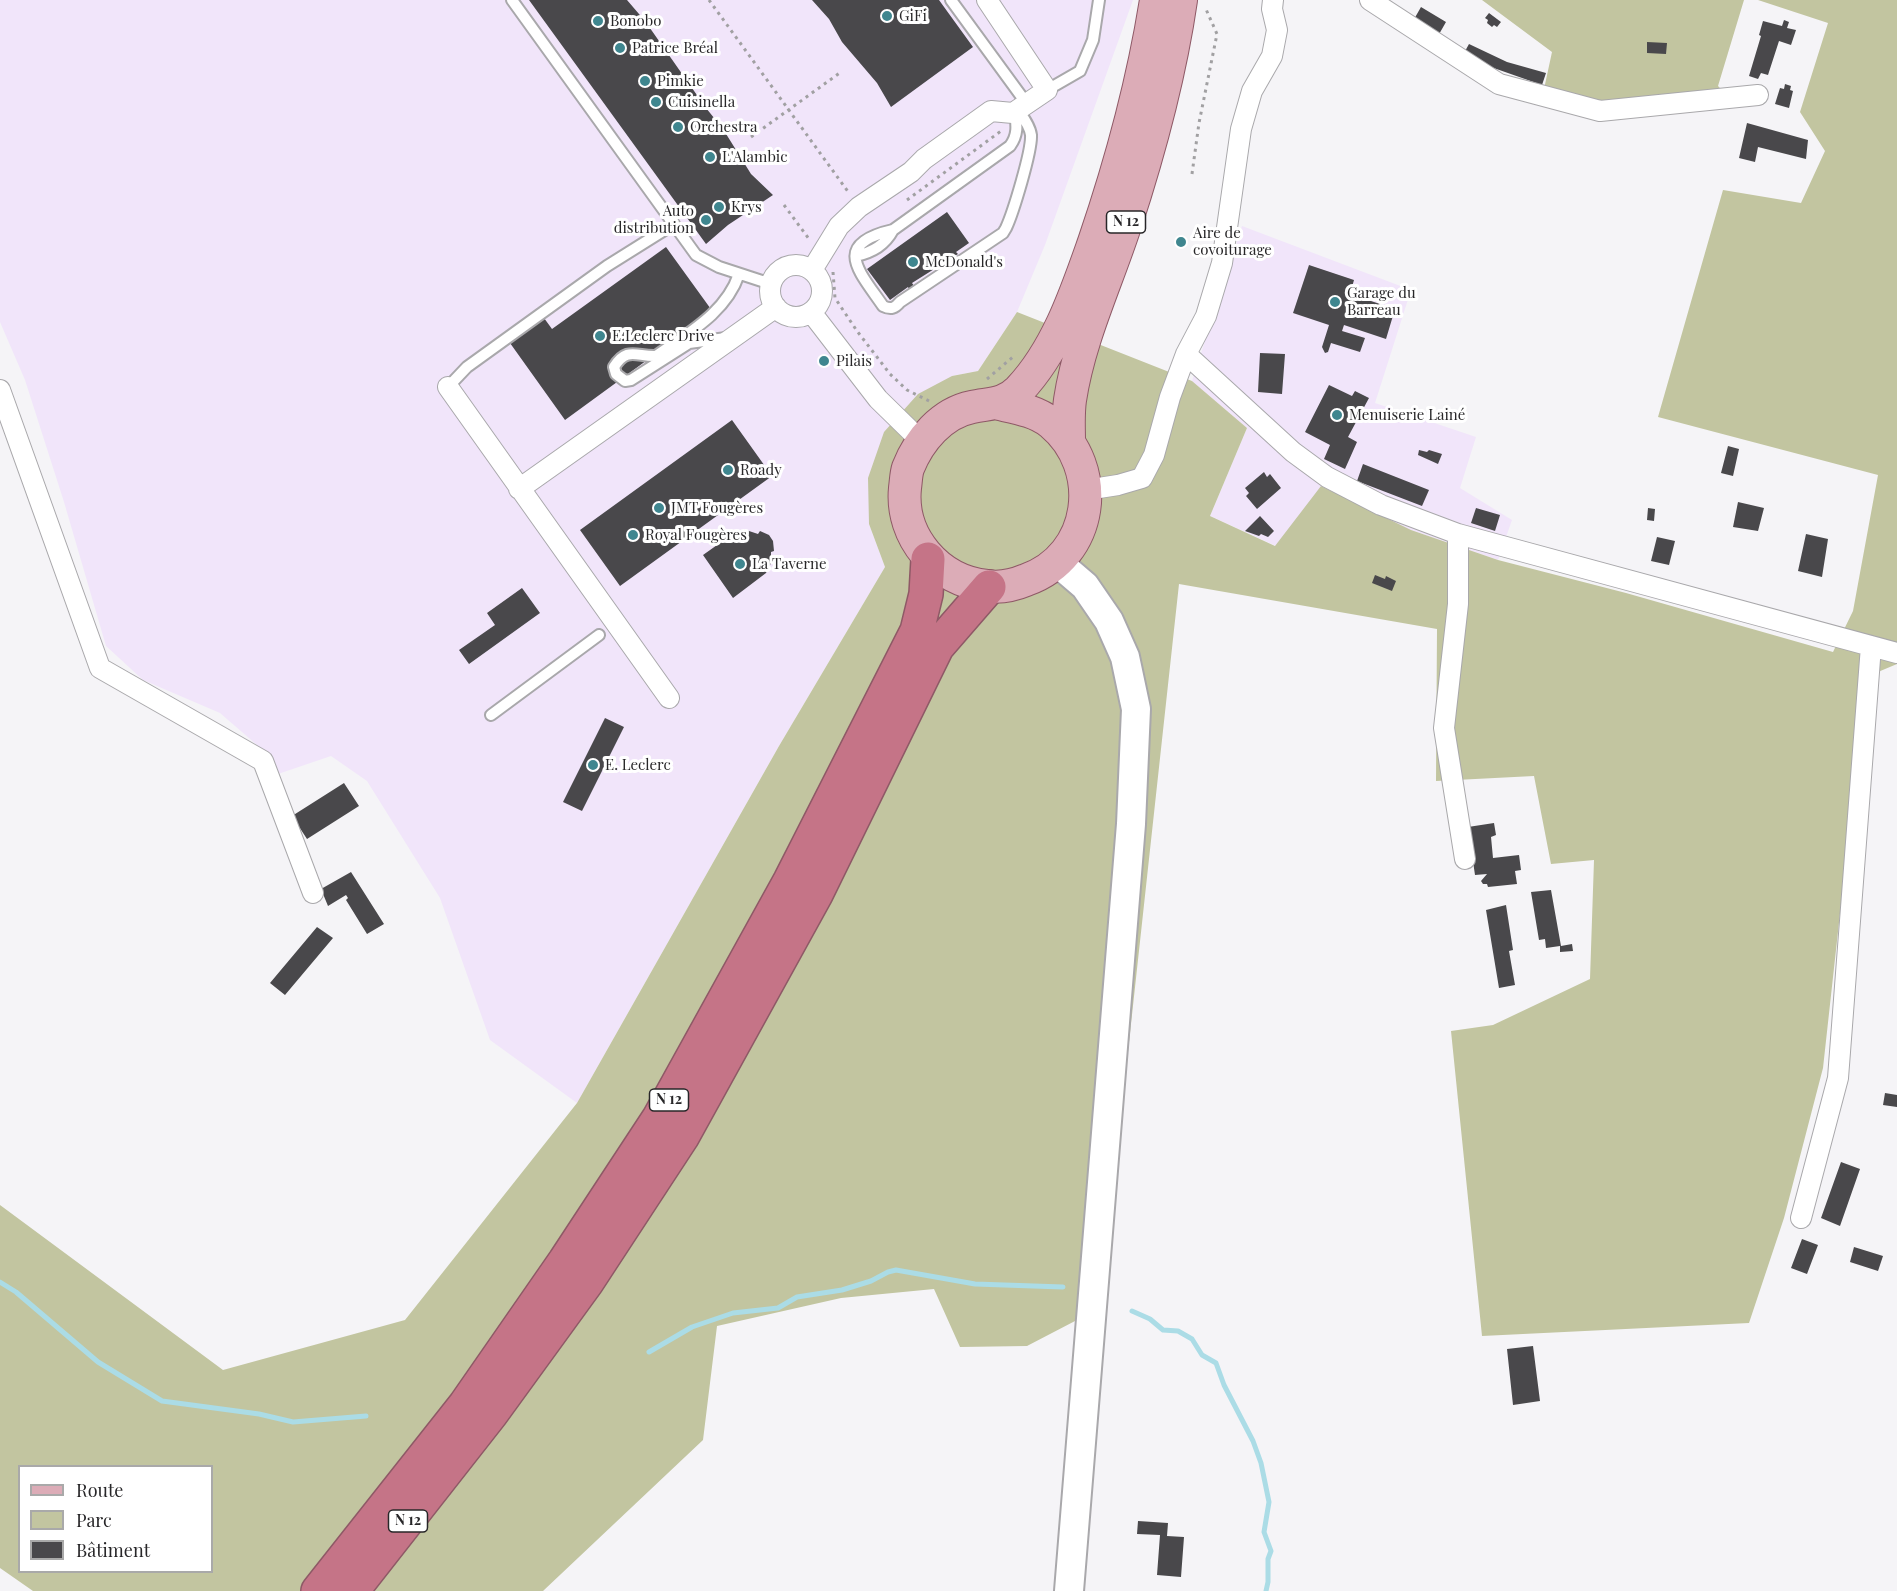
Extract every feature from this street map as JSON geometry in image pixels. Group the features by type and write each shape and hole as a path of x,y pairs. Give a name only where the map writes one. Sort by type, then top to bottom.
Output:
{"highway":[{"name":"N 12","path":"318,1591 465,1405 565,1261 659,1118 790,881 917,631 926,594 928,559"},
{"name":"N 12","path":"351,1591 498,1405 587,1282 682,1137 816,894 937,647 989,587"}],"main road":[{"name":"N 12","path":"999,404 1017,393 1044,359 1076,292 1127,138 1156,0"},
{"name":"N 12","path":"1069,441 1070,402 1079,358 1125,226 1152,134 1181,0"},
{"path":"999,404 1026,409 1050,422 1069,441 1081,465 1086,490 1084,517 1074,542 1057,562 1037,577 1014,585 989,587 966,583 946,573 928,559 911,532 904,501 907,470 921,441 943,420 970,408 999,404"},
{"path":"1057,562 1085,586 1109,621 1125,657 1136,709 1131,824 1069,1591"}],"street":[{"path":"812,270 839,226 859,207 911,172 924,159 991,111 1020,109 1047,90 987,0"},
{"path":"1086,490 1118,485 1142,478 1154,455 1170,397 1186,354 1206,316 1218,262 1241,129 1251,91 1272,56 1277,30 1272,9 1273,0"},
{"path":"1370,0 1499,84 1600,111 1758,95"},
{"path":"799,265 812,270 818,276 822,291 821,299 811,312 804,315 789,315 776,307 770,292 774,277 785,267 799,265"},
{"path":"519,489 776,307"},
{"path":"811,312 878,399 921,441"},
{"path":"1186,354 1293,452 1327,477 1381,505 1458,534 1897,652"},
{"path":"448,387 669,698"},
{"path":"0,390 100,668 262,761 313,893"},
{"path":"1458,534 1458,604 1444,728 1465,859"},
{"path":"1801,1218 1838,1078 1871,646"}],"lane":[{"path":"512,0 696,255 719,267 771,284"},
{"path":"951,0 1020,109 1031,134 1029,150 1010,220 1003,232 895,307 889,309 883,306 856,266 859,245 875,234 893,230 1010,146 1015,139 1020,109"},
{"path":"1047,90 1080,71 1093,40 1099,0"},
{"path":"448,387 476,360 607,266 675,224"},
{"path":"732,338 689,343 631,380 626,381 615,374 614,367 619,359 630,353 656,356 707,320 720,308 739,274"},
{"path":"491,715 599,635"}],"path":[{"path":"709,0 859,207"},
{"path":"1192,174 1199,123 1217,34 1203,0"},
{"path":"751,137 840,72"}],"shaded area":[{"path":"0,0 1133,0 1045,245 1017,312 978,371 952,376 869,524 885,567 779,746 577,1103 490,1040 440,898 367,781 331,756 278,774 257,745 220,713 143,680 106,646 25,380 0,322"},
{"path":"1242,226 1411,290 1375,403 1476,437 1460,488 1512,520 1498,560 1411,530 1276,546 1210,516 1247,428 1192,381"}],"green space":[{"path":"1482,0 1744,0 1718,86 1738,107 1541,103 1552,52"},
{"path":"1758,0 1897,0 1897,664 1866,677 1823,1068 1784,1218 1749,1323 1482,1336 1451,1031 1493,1025 1590,979 1594,860 1551,864 1534,776 1436,781 1437,629 1179,584 1100,1308 1027,1346 960,1347 934,1289 841,1298 717,1326 703,1440 543,1591 33,1591 0,1568 0,1205 223,1370 405,1320 577,1103 779,746 885,567 869,524 868,478 884,432 918,394 952,376 978,371 1017,312 1192,381 1247,428 1210,516 1275,546 1321,486 1411,530 1498,560 1626,593 1833,652 1853,611 1878,475 1658,417 1723,190 1801,203 1825,151 1800,112 1828,23"}],"building":[{"path":"529,0 627,0 645,21 723,129 751,174 773,195 728,225 706,244"},
{"path":"812,0 939,0 973,47 891,107 877,83 842,42 829,19"},
{"path":"1421,7 1446,22 1438,36 1413,21"},
{"path":"1489,13 1501,22 1497,27 1494,25 1492,27 1487,23 1488,20 1485,18"},
{"path":"1784,20 1789,22 1787,28 1796,30 1791,45 1779,41 1768,75 1761,73 1758,79 1749,76 1763,21 1782,26"},
{"path":"1647,42 1667,43 1666,54 1647,53"},
{"path":"1469,44 1507,62 1546,73 1542,85 1488,66 1464,53"},
{"path":"1785,84 1791,86 1790,90 1793,91 1789,108 1775,104 1780,88 1784,89"},
{"path":"1747,123 1808,140 1806,159 1758,147 1755,162 1739,158"},
{"name":"McDonald's","path":"947,212 969,243 956,252 958,254 912,283 914,286 909,289 908,287 890,300 867,269"},
{"name":"E.Leclerc Drive","path":"666,247 713,312 565,420 510,343 544,318 552,329"},
{"name":"Garage du Barreau","path":"1309,265 1354,280 1350,294 1395,309 1386,339 1344,325 1342,331 1365,338 1360,352 1331,343 1328,352 1325,353 1322,347 1329,325 1293,313"},
{"path":"1260,353 1285,354 1282,394 1258,392"},
{"name":"Menuiserie Lainé","path":"1329,385 1352,396 1355,391 1369,398 1348,437 1357,442 1345,469 1324,459 1330,445 1305,432"},
{"path":"732,420 772,476 620,586 580,530"},
{"path":"1728,446 1739,449 1733,476 1721,473"},
{"path":"1419,450 1442,454 1438,464 1418,455"},
{"path":"1363,464 1429,490 1422,506 1357,481"},
{"path":"1264,472 1267,477 1270,474 1281,488 1257,509 1246,496 1249,493 1245,488"},
{"path":"1738,502 1764,508 1758,531 1733,527"},
{"path":"1476,508 1500,515 1495,531 1471,523"},
{"path":"1648,508 1655,509 1654,521 1647,520"},
{"path":"1260,516 1274,531 1268,537 1245,531"},
{"name":"La Taverne","path":"746,530 758,534 760,531 769,535 773,541 774,551 771,552 771,563 766,573 733,598 703,555 734,533"},
{"path":"1806,534 1828,539 1822,577 1798,571"},
{"path":"1657,537 1675,541 1669,565 1651,561"},
{"path":"1375,575 1385,579 1386,576 1396,581 1392,591 1372,583"},
{"path":"522,588 540,613 469,664 459,650 495,625 487,613"},
{"name":"E. Leclerc","path":"605,718 624,727 582,811 563,802"},
{"path":"344,783 359,806 307,839 292,816"},
{"path":"1494,823 1496,835 1491,837 1493,858 1519,855 1521,870 1515,871 1517,884 1488,887 1481,881 1487,874 1475,875 1468,827"},
{"path":"351,872 384,924 367,934 346,900 348,898 346,895 328,906 321,889"},
{"path":"1551,890 1561,946 1572,944 1573,951 1560,952 1560,946 1546,948 1545,939 1539,940 1531,892"},
{"path":"1506,905 1513,950 1509,951 1515,985 1499,988 1486,910"},
{"path":"317,927 333,938 285,995 270,983"},
{"path":"1885,1093 1897,1095 1897,1107 1883,1105"},
{"path":"1841,1162 1860,1169 1840,1226 1821,1218"},
{"path":"1802,1239 1818,1245 1807,1274 1791,1268"},
{"path":"1854,1247 1883,1256 1878,1271 1850,1262"},
{"path":"1533,1346 1540,1401 1513,1405 1507,1349"},
{"path":"1138,1521 1168,1523 1167,1536 1184,1537 1181,1577 1157,1575 1160,1535 1137,1534"}],"waterway":[{"path":"649,1352 692,1327 733,1313 778,1308 797,1297 842,1290 896,1270 975,1284 1063,1287"},
{"path":"0,1282 16,1292 98,1362 162,1401 259,1414 293,1422 366,1416"},
{"path":"1132,1311 1150,1319 1163,1330 1178,1331 1192,1339 1202,1355 1216,1363 1261,1463 1269,1502 1264,1532 1271,1551 1268,1559 1266,1591"}],"place":[{"name":"GiFi","path":"887,16"},
{"name":"Bonobo","path":"598,21"},
{"name":"Patrice Bréal","path":"620,48"},
{"name":"Pimkie","path":"645,81"},
{"name":"Cuisinella","path":"656,102"},
{"name":"Orchestra","path":"678,127"},
{"name":"L'Alambic","path":"710,157"},
{"name":"Krys","path":"719,207"},
{"name":"Auto distribution","path":"706,220"},
{"name":"Aire de covoiturage","path":"1181,242"},
{"name":"McDonald's","path":"913,262"},
{"name":"Garage du Barreau","path":"1335,302"},
{"name":"E.Leclerc Drive","path":"600,336"},
{"name":"Pilais","path":"824,361"},
{"name":"Menuiserie Lainé","path":"1337,415"},
{"name":"Roady","path":"728,470"},
{"name":"JMT Fougères","path":"659,508"},
{"name":"Royal Fougères","path":"633,535"},
{"name":"La Taverne","path":"740,564"},
{"name":"E. Leclerc","path":"593,765"}]}
